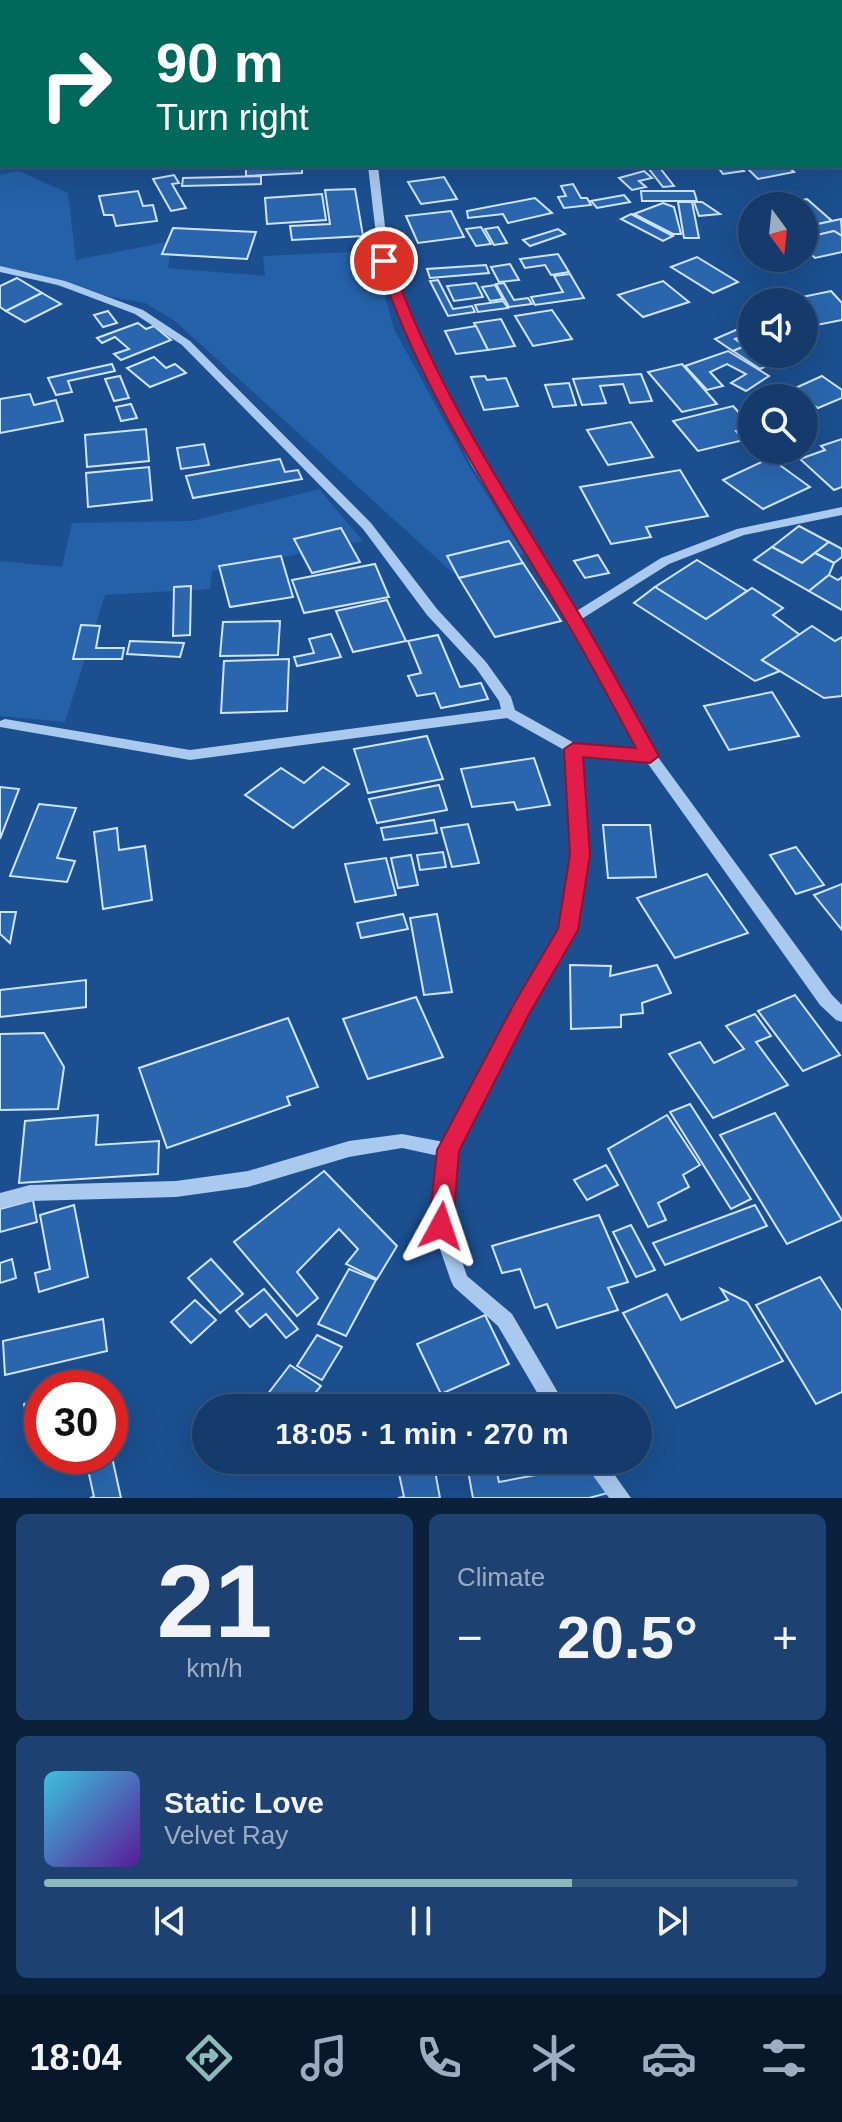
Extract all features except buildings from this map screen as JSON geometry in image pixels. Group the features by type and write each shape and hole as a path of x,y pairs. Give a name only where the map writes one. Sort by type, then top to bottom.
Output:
{"street":[{"path":"373,168 384,261 403,316 478,466 573,619 650,756 776,934 826,1000 842,1015"},
{"path":"0,269 61,283 139,312 186,343 285,439 338,499 367,526 432,612 481,665 506,700 509,713"},
{"path":"573,619 665,561 741,532 842,511"},
{"path":"5,724 190,755 509,713 573,749 650,756"},
{"path":"549,1394 505,1320 460,1281 441,1226 448,1150 522,1008 568,930 580,855 573,749"},
{"path":"0,1201 30,1193 176,1189 234,1181 349,1149 402,1141 448,1150"},
{"path":"603,1474 621,1498"}],"shaded area":[{"path":"19,171 68,193 76,260 172,241 168,268 265,276 263,256 373,251 394,329 470,468 524,554 454,574 175,321 145,303 68,289 0,270 0,175"},
{"path":"319,489 363,541 212,571 210,589 105,595 65,722 0,716 0,561 62,567 72,523 192,521"}],"route":[{"path":"384,261 403,316 478,466 573,619 650,756 573,749 580,855 568,930 522,1008 448,1150 441,1226"}]}
